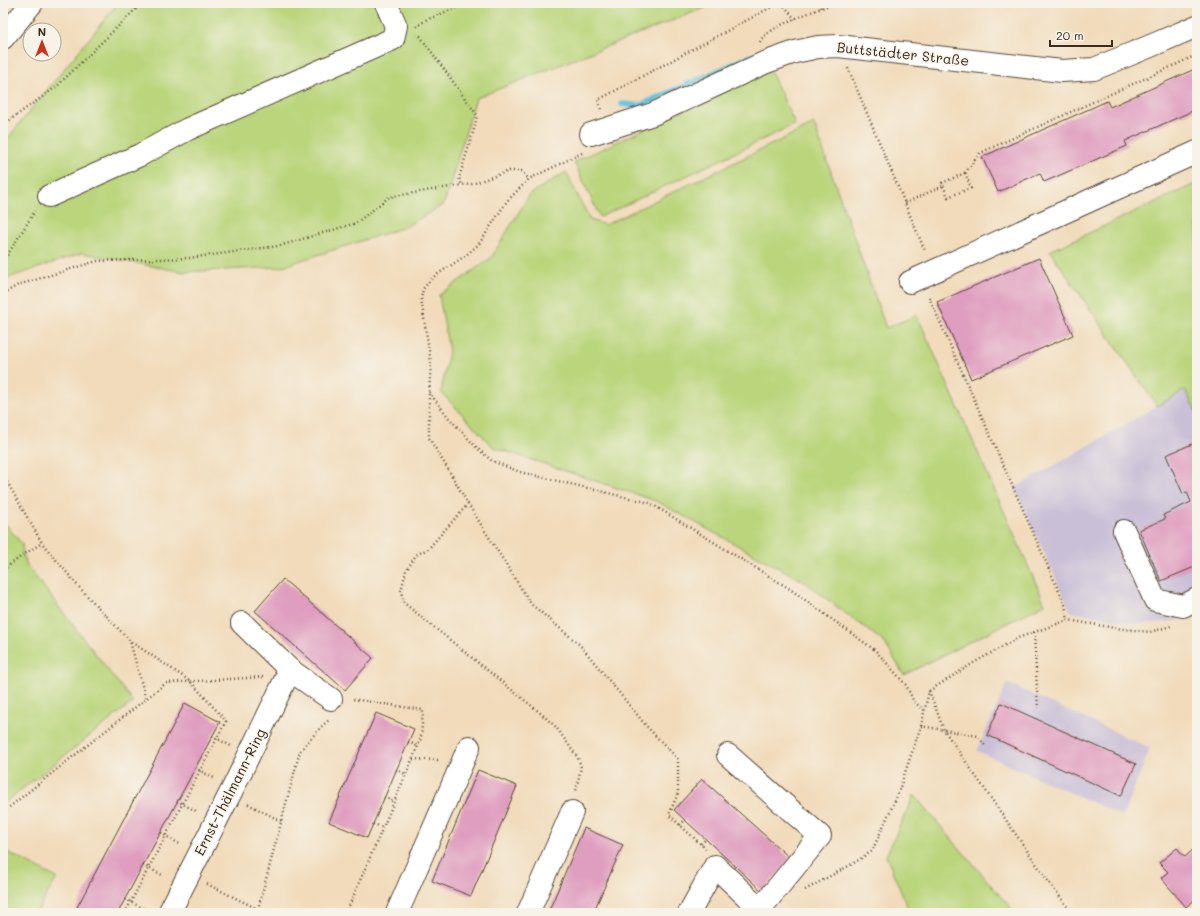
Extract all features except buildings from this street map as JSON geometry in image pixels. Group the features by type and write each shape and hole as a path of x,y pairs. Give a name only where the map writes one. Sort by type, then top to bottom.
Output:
{"street":[{"path":"3,38 32,3"},
{"path":"49,196 140,155 188,129 393,39 403,29 386,3"},
{"name":"Buttstädter Straße","path":"600,131 653,114 764,63 796,52 818,47 838,46 1062,71 1094,69 1197,26"},
{"path":"921,276 1197,152"},
{"path":"1124,531 1155,600 1183,606 1197,599"},
{"path":"242,623 287,677 338,705"},
{"name":"Ernst-Thälmann-Ring","path":"169,913 230,795 287,677"},
{"path":"397,913 466,753"},
{"path":"689,913 715,866 760,909 820,836 728,755"},
{"path":"528,913 572,812"}],"path":[{"path":"3,130 7,122 56,87 142,3"},
{"path":"403,29 468,3"},
{"path":"707,850 669,815 678,793 678,759 648,728 580,645 531,604 468,504 429,438 429,392 431,363 421,299 423,289 432,278 465,256 479,244 507,201 529,179 589,150 600,131 598,100 779,3"},
{"path":"782,3 795,19 835,3"},
{"path":"819,3 822,8"},
{"path":"403,29 420,36 477,115 459,178 462,185"},
{"path":"838,46 905,202 921,276 1065,605 1068,620"},
{"path":"965,173 971,188 948,197 942,183 965,173 980,153 1197,54"},
{"path":"3,294 18,285 97,261 189,258 279,246 356,224 389,197 472,184 509,171 521,171 529,179"},
{"path":"905,202 943,186"},
{"path":"3,262 42,200 49,196"},
{"path":"429,392 449,418 492,461 520,472 650,503 790,589 876,651 906,686 914,702 924,710"},
{"path":"3,475 42,543 78,586 130,641 190,681 226,721 125,913"},
{"path":"468,504 428,549 416,555 406,571 401,591 404,603 538,710 556,727 578,758 581,767 572,812"},
{"path":"3,570 42,543"},
{"path":"799,893 854,863 872,851 897,796 921,726 929,691 975,662 1018,638 1068,620 1150,632 1178,624"},
{"path":"1034,632 1038,708"},
{"path":"130,641 146,700"},
{"path":"3,812 166,683 287,677"},
{"path":"929,691 944,730 1048,881 1072,913"},
{"path":"219,890 258,911 300,751 338,705 423,710 421,738 418,746 346,913"},
{"path":"921,726 978,736 986,747"},
{"path":"408,742 418,746"},
{"path":"413,759 466,753"},
{"path":"396,770 406,774"},
{"path":"230,795 281,821"},
{"path":"384,797 394,802"},
{"path":"680,825 685,820"},
{"path":"373,824 382,827"},
{"path":"701,844 706,839"},
{"path":"125,899 152,913"}],"shaded area":[{"path":"1185,390 1197,413 1197,611 1176,621 1141,624 1071,612 1015,488"},
{"path":"1007,683 1150,748 1123,816 977,751"}],"green space":[{"path":"118,3 717,3 476,98 444,204 405,227 280,267 184,272 82,253 8,278 3,282 3,144"},
{"path":"770,70 795,124 600,217 574,162"},
{"path":"814,124 886,328 917,315 1045,604 904,675 884,642 803,581 656,501 493,447 441,392 449,351 439,295 491,258 530,194 566,172 590,220 605,225"},
{"path":"1197,183 1197,413 1185,390 1157,406 1050,251"},
{"path":"3,521 22,544 23,555 27,566 133,702 3,804"},
{"path":"914,795 1015,913 910,913 886,856"},
{"path":"3,850 57,878 36,913 3,913"}],"waterway":[{"path":"622,104 639,106 752,56"}]}
